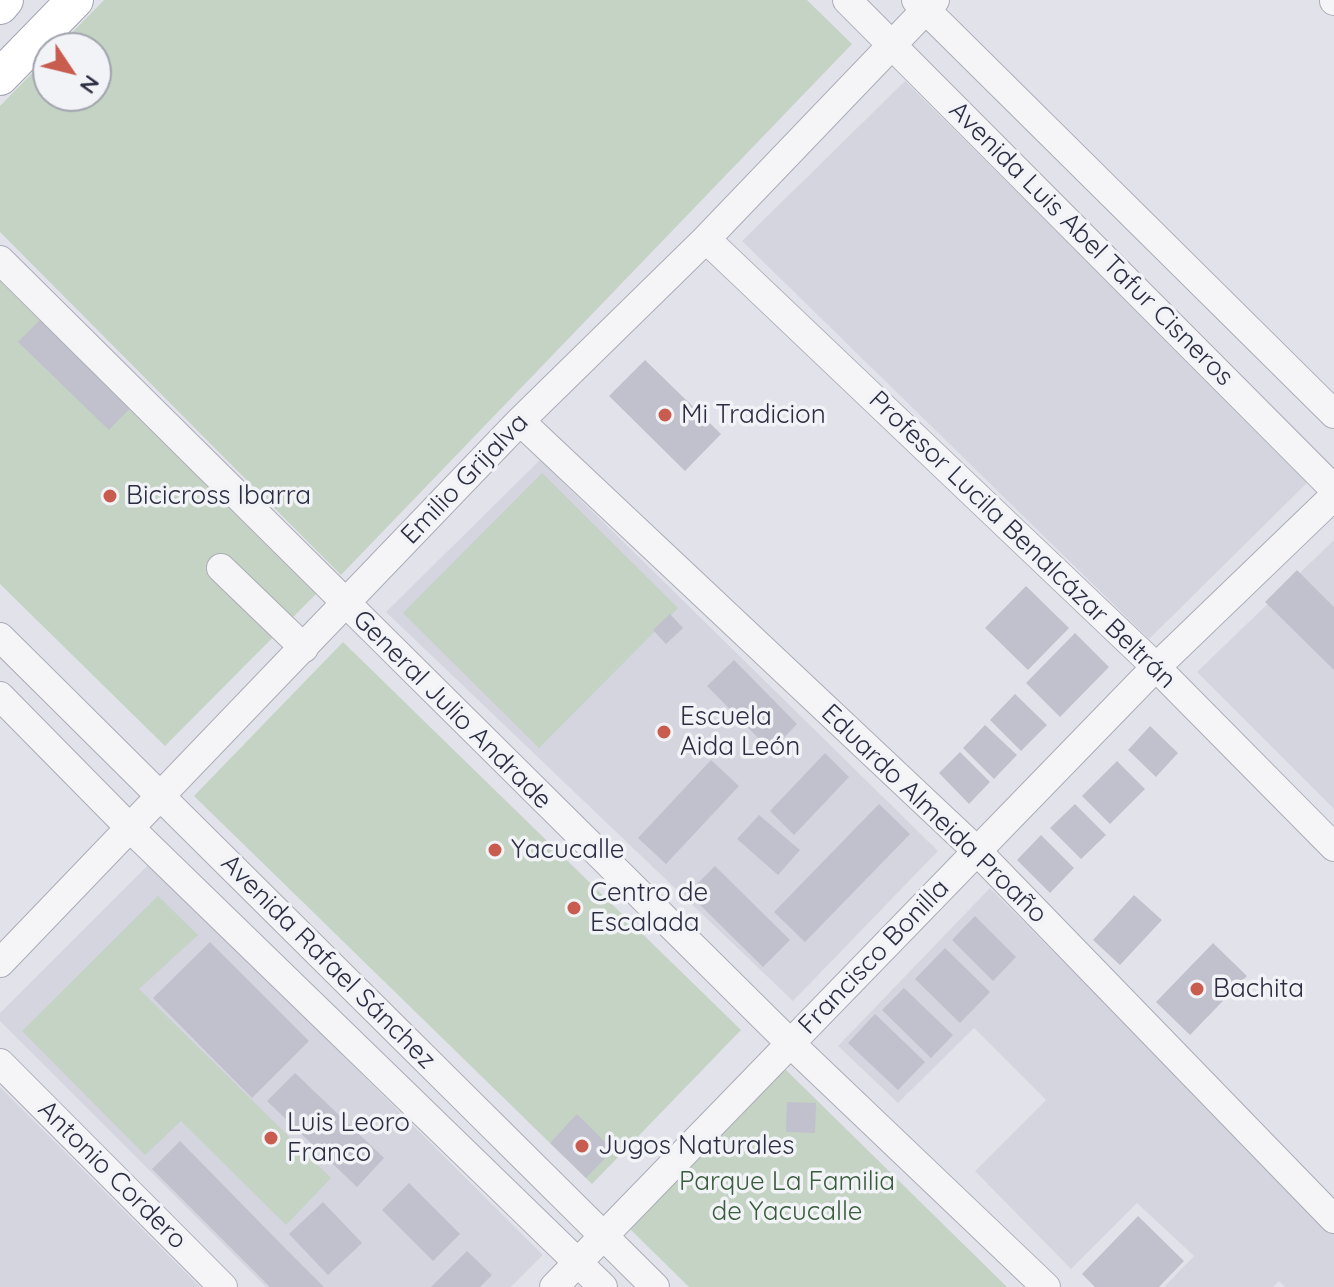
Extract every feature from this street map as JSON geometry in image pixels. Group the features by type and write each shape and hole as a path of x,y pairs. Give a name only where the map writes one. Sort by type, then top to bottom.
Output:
{"main road":[{"path":"0,6 5,0"},
{"path":"0,77 75,0"}],"street":[{"name":"Avenida Luis Abel Tafur Cisneros","path":"847,0 1334,489"},
{"name":"Avenida Luis Abel Tafur Cisneros","path":"925,3 1334,414"},
{"name":"Emilio Grijalva","path":"0,963 128,826 304,648 520,421 706,239 892,44 925,3"},
{"name":"Profesor Lucila Benalcázar Beltrán","path":"706,239 1156,667 1334,847"},
{"name":"General Julio Andrade","path":"0,260 790,1043 1046,1287"},
{"name":"Eduardo Almeida Proaño","path":"520,421 977,851 1334,1219"},
{"name":"Francisco Bonilla","path":"554,1287 602,1234 1156,667 1334,496"},
{"path":"221,568 304,648"},
{"name":"Avenida Rafael Sánchez","path":"0,637 655,1287"},
{"name":"Avenida Rafael Sánchez","path":"0,696 128,826 603,1287"},
{"name":"Antonio Cordero","path":"0,1063 223,1287"}],"shaded area":[{"path":"905,81 1309,481 1149,639 742,241"},
{"name":"Escuela Aida León","path":"540,460 938,851 793,1001 386,612"},
{"path":"1334,540 1334,809 1197,672"},
{"name":"Luis Leoro Franco","path":"150,863 543,1255 511,1287 266,1287 0,1021 0,1013"},
{"path":"990,888 1334,1234 1334,1287 1285,1287 1279,1281 1273,1287 1164,1287 1194,1256 1137,1203 1071,1269 975,1171 1046,1100 974,1028 898,1103 838,1046"},
{"path":"0,1087 200,1287 0,1287"}],"green space":[{"path":"104,0 807,0 852,44 341,575 0,232 0,106 32,73 32,112 112,112 112,32 73,32"},
{"name":"Bicicross Ibarra","path":"0,281 318,592 165,746 0,584"},
{"path":"542,473 678,608 539,748 403,613"},
{"name":"Parque La Familia de Yacucalle","path":"343,642 741,1030 592,1184 194,796"},
{"path":"158,896 198,935 139,989 331,1178 286,1225 181,1121 145,1155 22,1031"},
{"name":"Parque La Familia de Yacucalle","path":"785,1069 1007,1287 689,1287 630,1229"}],"building":[{"path":"40,320 130,408 109,430 18,342"},
{"name":"Mi Tradicion","path":"645,360 721,434 685,471 609,396"},
{"path":"1297,570 1334,607 1334,670 1265,602"},
{"path":"1026,586 1069,628 1028,670 985,628"},
{"path":"670,614 683,628 666,644 653,630"},
{"path":"1075,633 1109,667 1060,717 1026,683"},
{"path":"734,660 797,724 771,751 707,686"},
{"path":"1015,694 1047,725 1021,751 990,720"},
{"path":"985,725 1017,755 994,779 963,748"},
{"path":"1150,726 1178,753 1156,777 1128,750"},
{"path":"960,752 990,782 969,804 939,773"},
{"path":"825,753 849,777 794,835 770,811"},
{"path":"711,760 739,786 666,864 638,838"},
{"path":"1117,761 1145,789 1110,824 1082,796"},
{"path":"879,804 910,834 805,942 774,912"},
{"path":"1075,804 1106,835 1081,859 1050,828"},
{"path":"759,815 800,850 778,875 737,839"},
{"path":"1041,835 1074,868 1050,893 1017,860"},
{"path":"715,866 790,940 763,967 688,893"},
{"path":"1134,895 1162,920 1120,965 1093,940"},
{"path":"975,916 1016,957 993,981 952,940"},
{"path":"210,942 309,1041 252,1098 153,998"},
{"path":"1213,943 1247,976 1190,1035 1156,1002"},
{"path":"945,948 990,992 960,1023 915,979"},
{"path":"904,988 953,1035 931,1058 882,1010"},
{"path":"875,1014 925,1062 898,1090 848,1043"},
{"path":"295,1073 384,1158 357,1187 267,1101"},
{"path":"787,1102 816,1103 815,1133 786,1132"},
{"name":"Jugos Naturales","path":"577,1114 613,1150 586,1178 550,1143"},
{"path":"180,1141 324,1287 270,1287 152,1169"},
{"path":"409,1183 460,1234 433,1261 382,1210"},
{"path":"323,1202 362,1243 328,1275 289,1234"},
{"path":"1138,1216 1184,1261 1159,1287 1095,1287 1082,1274"},
{"path":"467,1251 492,1275 480,1287 431,1287"}],"place":[{"name":"Mi Tradicion","path":"665,415"},
{"name":"Bicicross Ibarra","path":"110,496"},
{"name":"Escuela Aida León","path":"664,732"},
{"name":"Yacucalle","path":"495,850"},
{"name":"Centro de Escalada","path":"574,908"},
{"name":"Bachita","path":"1197,989"},
{"name":"Luis Leoro Franco","path":"271,1138"},
{"name":"Jugos Naturales","path":"582,1146"}]}
